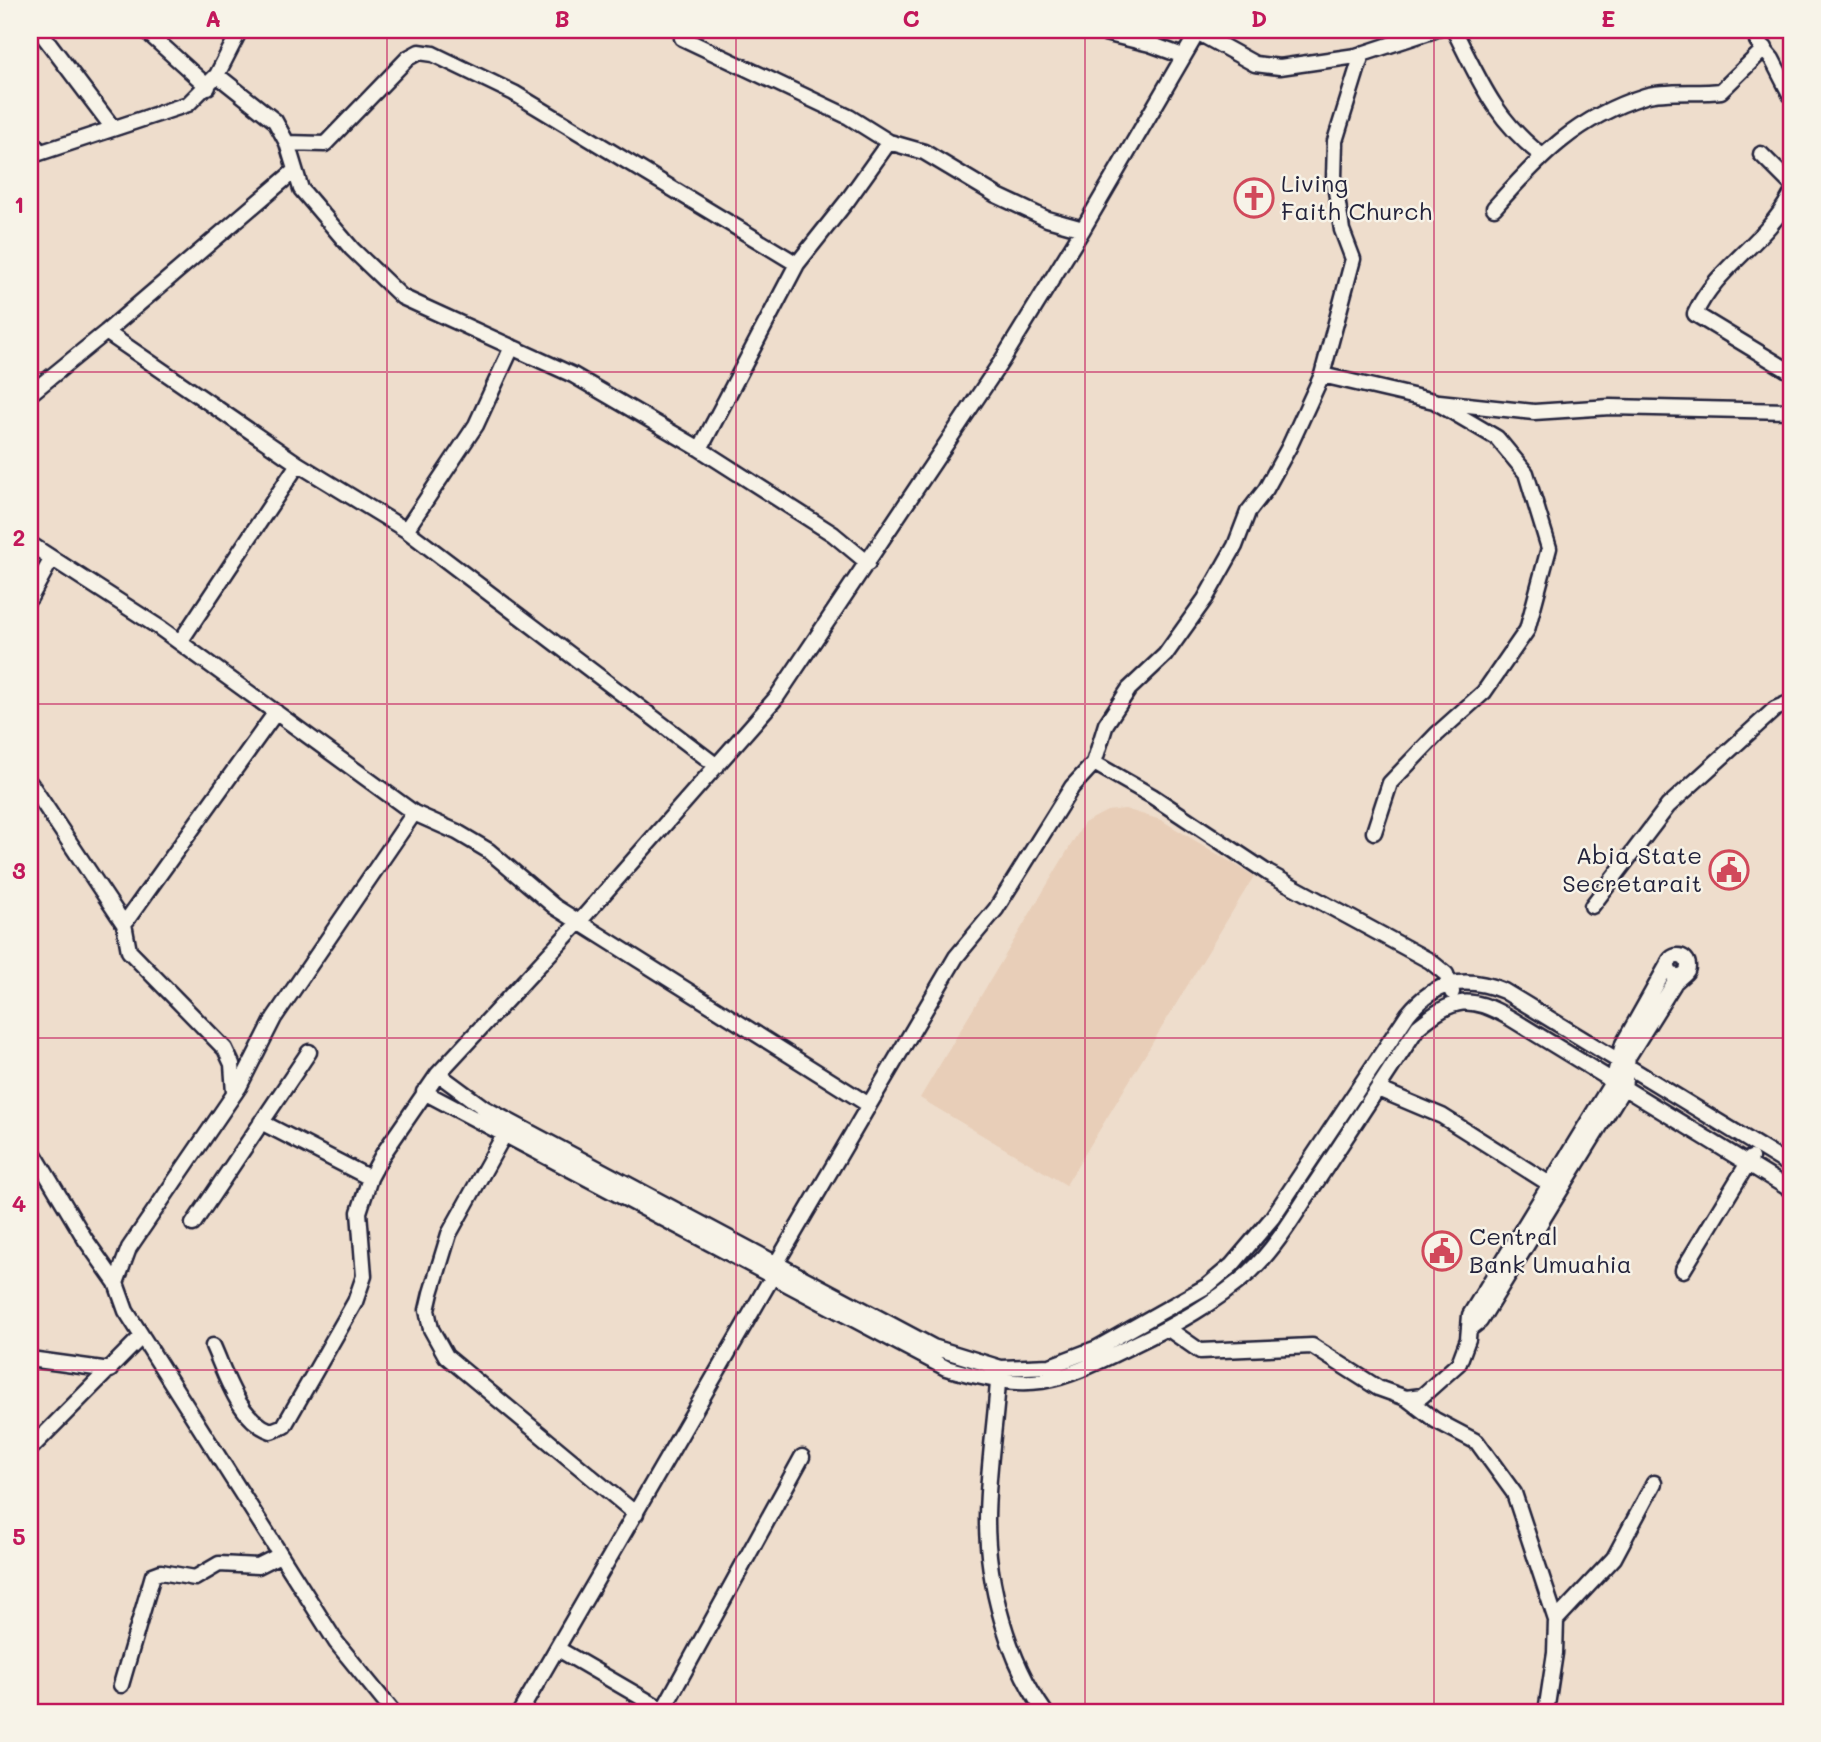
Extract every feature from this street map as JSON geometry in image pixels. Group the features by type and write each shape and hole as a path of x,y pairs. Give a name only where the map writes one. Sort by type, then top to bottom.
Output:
{"street":[{"path":"39,30 113,128"},
{"path":"145,30 213,81 275,121 287,143 293,172 300,189 352,249 402,297 573,376 700,449 833,534 868,563"},
{"path":"30,139 34,154 188,104 213,81 240,30"},
{"path":"1092,30 1150,44 1183,56"},
{"path":"213,1346 238,1401 260,1427 271,1431 284,1426 355,1302 364,1276 359,1212 370,1178 424,1092 579,922 776,698 1001,362 1083,229 1198,31 1255,64 1280,67 1362,54 1435,30"},
{"path":"1454,30 1487,96 1514,134 1541,155"},
{"path":"1758,30 1757,41 1765,48 1791,96"},
{"path":"682,38 849,117 889,142 924,152 1006,200 1047,219 1083,229"},
{"path":"1494,208 1541,155 1562,137 1647,96 1721,92 1765,48"},
{"path":"287,143 325,144 408,58 419,52 433,54 514,93 797,264"},
{"path":"520,1712 956,957 996,909 1072,787 1094,763 1106,724 1129,689 1165,656 1205,599 1235,546 1248,512 1266,489 1289,447 1322,375 1353,259 1342,230 1336,191 1335,141 1362,54"},
{"path":"700,449 797,264 889,142"},
{"path":"1761,154 1791,184"},
{"path":"30,394 293,172"},
{"path":"1791,195 1763,237 1718,278 1695,314 1791,372"},
{"path":"106,332 298,464 406,530 716,766"},
{"path":"406,530 476,425 512,348"},
{"path":"1322,375 1434,401 1534,412 1610,407 1791,411"},
{"path":"1374,832 1390,783 1437,734 1484,692 1527,630 1549,548 1526,473 1497,438 1434,401"},
{"path":"180,642 298,464"},
{"path":"30,544 180,642 414,813 457,832 489,851 555,907 869,1105"},
{"path":"30,598 51,560"},
{"path":"1592,906 1668,806 1775,709 1791,702"},
{"path":"124,924 276,712"},
{"path":"1094,763 1152,796 1268,873 1430,961 1446,974 1455,1003"},
{"path":"30,783 124,924 129,951 225,1049 232,1063 234,1093"},
{"path":"116,1283 129,1248 234,1093 274,1018 414,813"},
{"path":"1406,1398 1422,1396 1459,1363 1471,1328 1470,1315 1555,1187 1618,1084 1622,1063 1668,964 1675,956 1684,957 1689,966 1675,982 1628,1058 1622,1063"},
{"path":"873,1323 956,1356 1001,1368 1021,1369 1075,1359 1207,1286 1256,1239 1408,1014 1421,998 1450,985 1483,982 1504,991 1791,1166"},
{"path":"439,1074 484,1108 602,1179 873,1323 946,1368 998,1382 1051,1381 1079,1372 1167,1328 1224,1294 1252,1270 1285,1229 1418,1027 1440,1009 1455,1003 1483,1003 1791,1190"},
{"path":"193,1224 309,1052"},
{"path":"1378,1089 1442,1116 1555,1187"},
{"path":"424,1092 504,1135 602,1179"},
{"path":"261,1122 370,1178"},
{"path":"504,1135 449,1234 428,1310 431,1328 446,1356 636,1514"},
{"path":"1683,1270 1758,1146"},
{"path":"30,1147 85,1239 116,1283 126,1311 280,1555 336,1642 393,1712"},
{"path":"1167,1328 1200,1351 1312,1346 1377,1388 1406,1398 1435,1420 1477,1442 1514,1493 1556,1620 1556,1653 1546,1712"},
{"path":"30,1449 142,1336"},
{"path":"30,1359 110,1370"},
{"path":"998,1382 987,1521 993,1575 1005,1624 1022,1673 1045,1712"},
{"path":"558,1649 663,1711 802,1457"},
{"path":"1556,1620 1614,1558 1654,1483"},
{"path":"121,1685 153,1575 161,1572 195,1578 219,1564 258,1566 280,1555"}],"shaded area":[{"path":"1125,809 1161,820 1254,876 1066,1185 920,1098 1084,823 1107,811"}],"place":[{"name":"Living Faith Church","path":"1254,198"},
{"name":"Abia State Secretarait","path":"1729,870"},
{"name":"Central Bank Umuahia","path":"1442,1251"}]}
